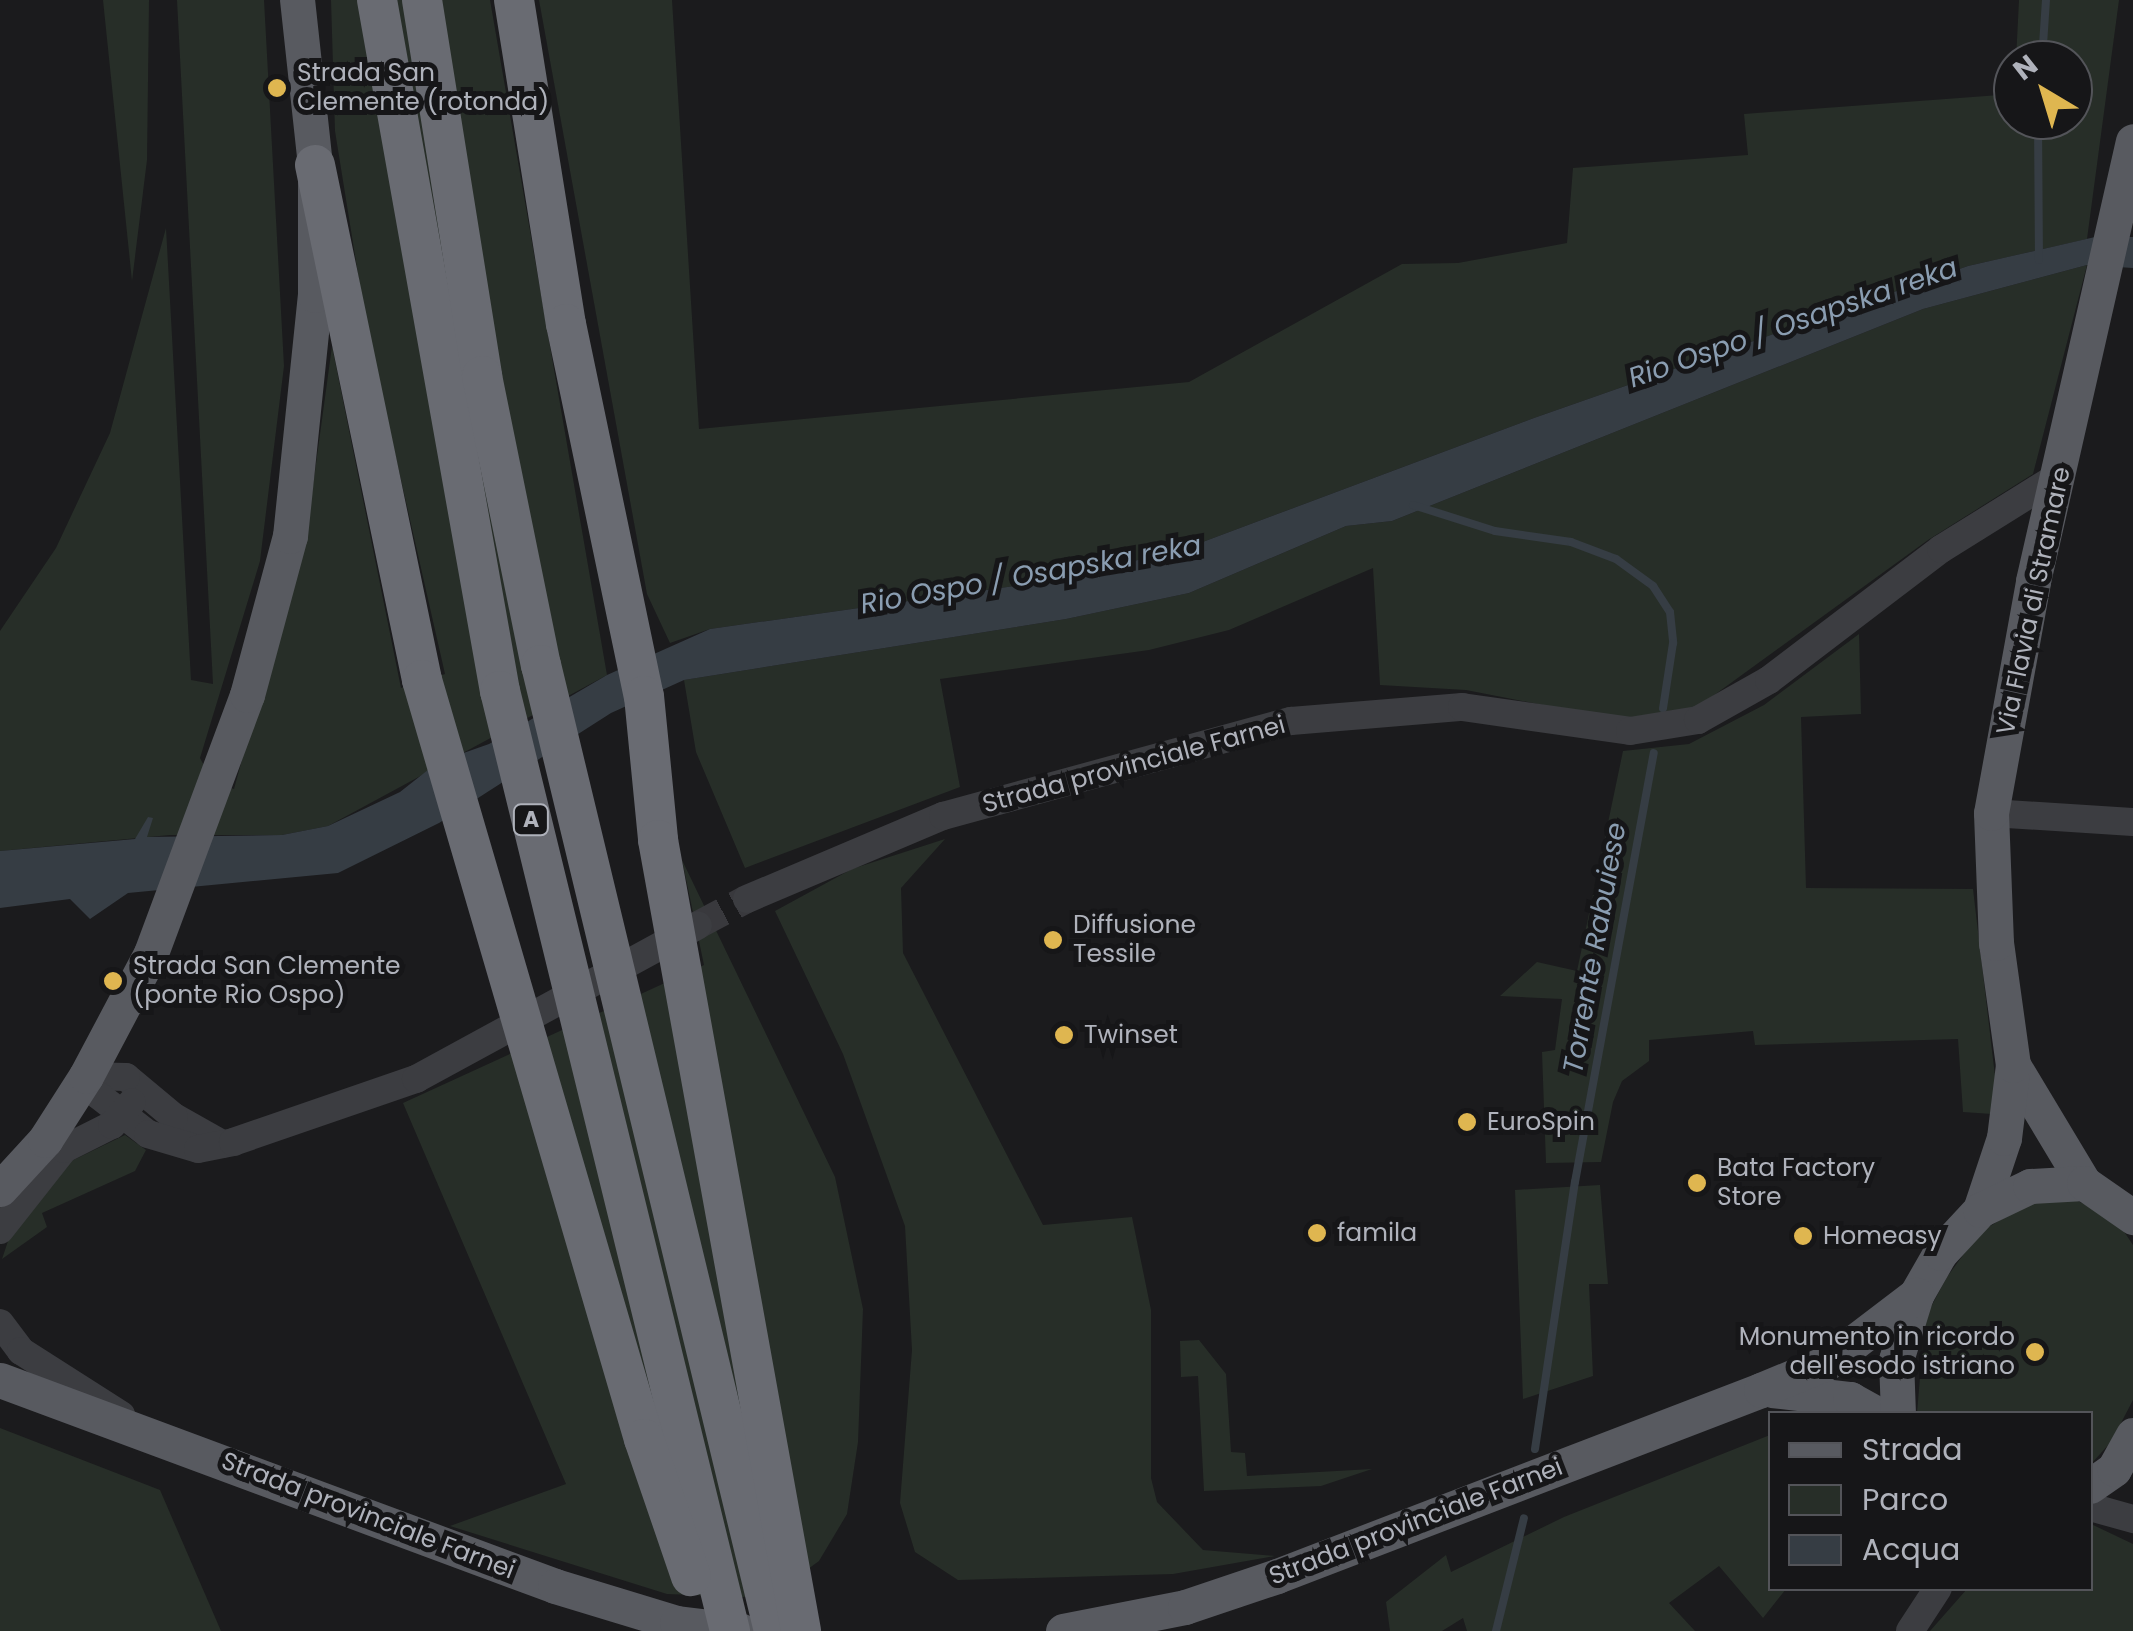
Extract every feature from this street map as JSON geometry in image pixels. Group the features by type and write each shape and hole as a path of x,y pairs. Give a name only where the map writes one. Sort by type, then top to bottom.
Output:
{"highway":[{"name":"A","path":"377,0 500,691 730,1631"},
{"name":"A","path":"422,0 482,376 541,665 774,1631"},
{"path":"514,0 566,324 644,696 658,840 802,1631"},
{"path":"315,164 422,680 644,1439 710,1631"}],"main road":[{"path":"0,1190 45,1140 86,1076 151,953 216,784 290,536 315,295 315,164 297,0"},
{"name":"Via Flavia di Stramare","path":"1980,1210 2004,1138 2014,1066 1996,943 1991,813 2133,141"},
{"name":"Via Flavia di Stramare","path":"2014,1066 2114,1198"},
{"name":"Via Flavia di Stramare","path":"1898,1411 1896,1360 1916,1295 1940,1254 1980,1210 2030,1186 2114,1198"},
{"name":"Strada provinciale Farnei","path":"1064,1631 1185,1606 1277,1576 1762,1390 1828,1362 1916,1295"},
{"name":"Strada provinciale Farnei","path":"0,1380 555,1586 677,1623 742,1631"},
{"name":"Strada provinciale Farnei","path":"1762,1390 1850,1398 1872,1411"},
{"path":"2093,1484 2114,1469 2133,1434"}],"street":[{"name":"Strada provinciale Farnei","path":"747,899 943,816 1291,721 1462,707 1630,731 1698,720 1770,680 1952,541 2060,475"},
{"path":"1991,813 2133,822"},
{"path":"86,1076 124,1116 167,1141 198,1149 222,1144 350,1107 416,1079 698,925"},
{"path":"86,1076 103,1073 140,1085 174,1117 222,1144"},
{"path":"0,1230 64,1149 124,1116 140,1085"},
{"path":"0,1323 21,1351 147,1432"},
{"path":"2093,1507 2133,1518"},
{"path":"1910,1631 1933,1591"}],"green space":[{"path":"103,0 149,0 147,160 132,281"},
{"path":"177,0 264,0 284,366 260,561 200,758 207,771 216,784 234,789 309,515 332,346 401,688 445,674 367,330 335,131 331,0 490,0 607,675 328,826 282,835 170,835 0,851 0,631 56,548 110,433 166,228 191,680 213,684"},
{"path":"539,0 672,0 699,429 1189,382 1402,264 1458,263 1567,243 1573,168 1748,155 1744,114 1993,95 1993,140 2093,140 2093,40 2017,40 2019,0 2119,0 2087,239 1968,266 1534,418 1192,546 1064,579 710,629 670,643 647,594"},
{"path":"2087,265 2033,474 1928,540 1695,709 1631,722 1466,690 1380,685 1373,568 1229,630 1149,650 940,679 960,787 745,868 696,752 684,680 1066,619 1189,593 1346,526 1392,521 1923,309"},
{"path":"1859,634 1861,714 1801,717 1806,888 1973,889 1995,1076 1992,1114 1963,1112 1958,1039 1755,1045 1753,1031 1649,1040 1649,1061 1622,1081 1613,1102 1601,1162 1546,1163 1542,1052 1555,1050 1562,999 1500,996 1537,962 1577,971 1623,751 1689,744 1764,705"},
{"path":"945,839 901,888 903,953 1043,1225 1132,1217 1151,1310 1151,1478 1157,1502 1203,1550 1275,1556 1173,1574 958,1580 915,1552 900,1503 912,1350 905,1226 843,1054 775,911 852,869"},
{"path":"682,860 835,1177 863,1309 858,1442 847,1514 819,1561 778,1591 743,1597 667,1594 450,1526 566,1484 403,1103 704,965"},
{"path":"125,1135 146,1150 135,1171 42,1213 47,1227 2,1259 9,1238 65,1164"},
{"path":"1600,1185 1608,1284 1589,1284 1593,1376 1523,1399 1515,1190"},
{"path":"2038,1198 2071,1198 2115,1218 2133,1245 2133,1400 2111,1442 2093,1462 2093,1411 1917,1411 1925,1318 1947,1277 1980,1232"},
{"path":"1199,1340 1226,1374 1231,1452 1245,1453 1247,1476 1372,1469 1321,1486 1204,1491 1198,1376 1181,1377 1180,1341"},
{"path":"0,1428 160,1490 221,1631 0,1631"},
{"path":"1768,1436 1768,1591 1784,1591 1763,1618 1719,1566 1669,1603 1695,1631 1467,1631 1463,1618 1442,1631 1390,1631 1386,1602 1446,1555 1451,1572 1564,1517"},
{"path":"2093,1525 2133,1544 2133,1631 1930,1631 1965,1591 2093,1591"}],"water":[{"path":"2095,237 2133,237 2133,268 2087,265 1923,309 1392,521 1346,526 1189,593 1066,619 684,680 611,713 439,823 338,873 128,893 90,919 70,899 0,908 0,851 135,839 148,817 153,818 147,837 282,835 328,826 400,792 438,762 489,744 607,675 710,629 1064,579 1192,546 1534,418 1968,266"}],"waterway":[{"path":"2043,40 2046,0"},
{"path":"2038,140 2039,260"},
{"name":"Torrente Rabuiese","path":"1413,505 1495,531 1571,542 1616,559 1653,586 1670,612 1673,643 1663,708"},
{"name":"Torrente Rabuiese","path":"1535,1449 1575,1182 1654,753"},
{"name":"Torrente Rabuiese","path":"1496,1631 1524,1518"}],"tunnel":[{"path":"698,925 747,899"}],"place":[{"name":"Strada San Clemente (rotonda)","path":"277,88"},
{"name":"Diffusione Tessile","path":"1053,940"},
{"name":"Strada San Clemente (ponte Rio Ospo)","path":"113,981"},
{"name":"Twinset","path":"1064,1035"},
{"name":"EuroSpin","path":"1467,1122"},
{"name":"Bata Factory Store","path":"1697,1183"},
{"name":"famila","path":"1317,1233"},
{"name":"Homeasy","path":"1803,1236"},
{"name":"Monumento in ricordo dell'esodo istriano","path":"2035,1352"}],"water label":[{"name":"Rio Ospo / Osapska reka","path":"1793,323"},
{"name":"Rio Ospo / Osapska reka","path":"1031,575"}]}
